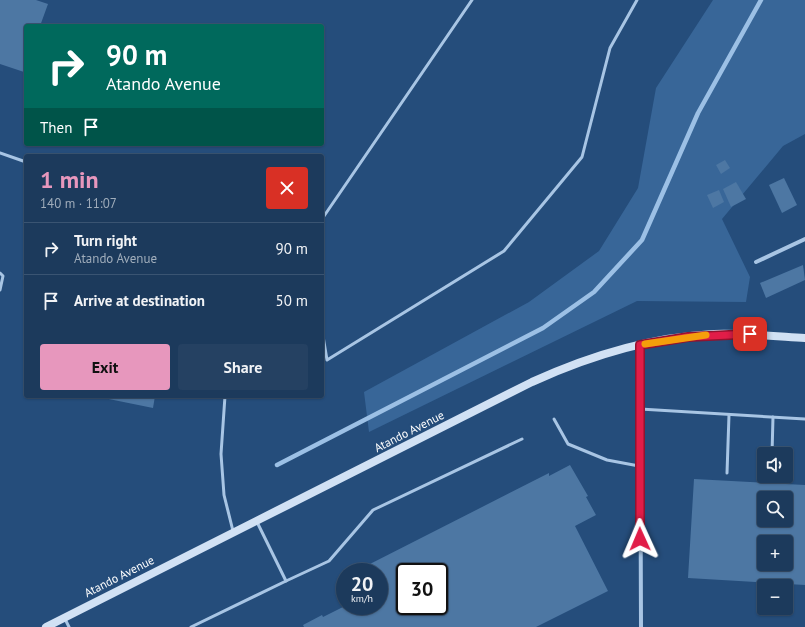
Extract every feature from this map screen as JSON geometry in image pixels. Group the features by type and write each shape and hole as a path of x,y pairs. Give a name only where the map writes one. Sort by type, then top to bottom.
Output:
{"main road":[{"name":"Atando Avenue","path":"46,627 532,382 587,359 640,345 712,334 805,338"}],"street":[{"path":"756,262 805,239"},
{"path":"640,345 639,466 641,627"}],"lane":[{"path":"324,216 472,0"},
{"path":"324,342 327,360 504,251 582,158 610,48 637,0"},
{"path":"0,153 24,161"},
{"path":"0,273 3,276 0,290"},
{"path":"225,398 221,454 226,506 234,532"},
{"path":"640,409 805,419"},
{"path":"727,473 729,415"},
{"path":"772,447 773,417"},
{"path":"554,419 568,444 607,460 639,466"},
{"path":"191,627 328,561 373,510 522,439"},
{"path":"256,521 286,581"},
{"path":"64,618 69,627"}],"shaded area":[{"path":"713,0 805,0 805,134 783,146 722,219 750,277 746,302 637,301 369,432 364,392 529,302 599,251 638,188 656,88"}],"building":[{"path":"0,0 36,0 48,4 41,24 24,24 24,72 0,64"},
{"path":"725,160 730,168 721,174 716,165"},
{"path":"784,178 797,205 782,213 769,185"},
{"path":"736,182 746,199 731,207 723,189"},
{"path":"719,190 724,202 713,208 707,195"},
{"path":"803,265 805,280 766,298 760,283"},
{"path":"104,398 155,398 153,408"},
{"path":"570,465 588,496 586,497 596,515 575,526 608,591 536,627 304,627 303,625 322,615 323,617 336,610 336,615 388,615 388,563 372,563 549,473 549,476"},
{"path":"694,479 805,485 805,585 793,584 793,579 757,579 757,582 688,578"}],"waterway":[{"path":"277,465 543,328 594,292 642,240 698,113 761,0"}],"slow traffic":[{"path":"645,344 706,335"}],"route":[{"path":"640,539 640,345 664,340 712,334 750,334"}]}
